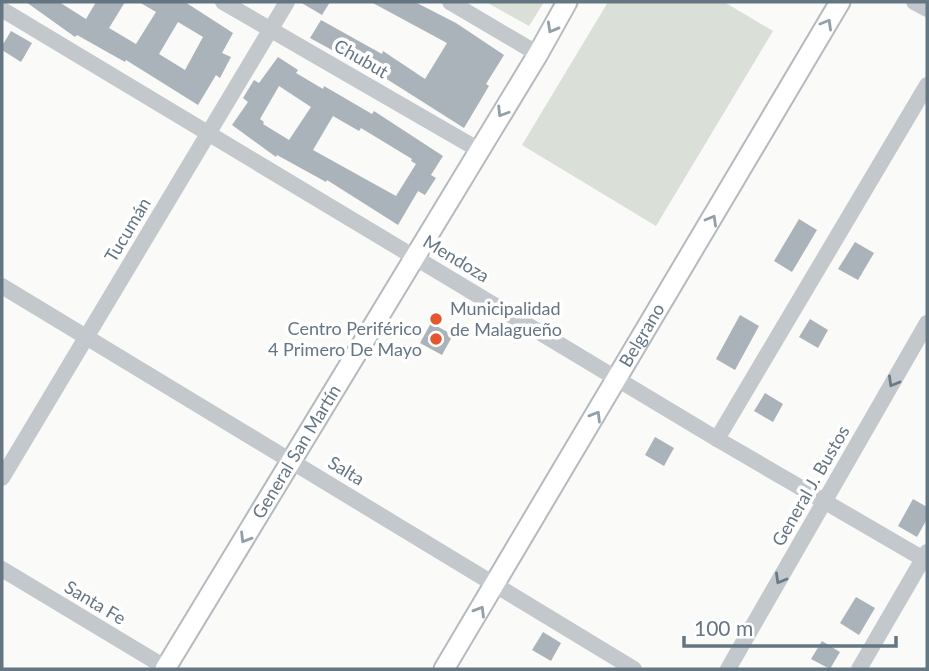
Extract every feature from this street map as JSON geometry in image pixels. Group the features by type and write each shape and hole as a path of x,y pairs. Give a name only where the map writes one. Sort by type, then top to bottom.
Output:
{"main road":[{"name":"General San Martín","path":"166,669 538,54 566,2"},
{"name":"Belgrano","path":"444,669 840,2"}],"street":[{"name":"Chubut","path":"223,2 479,150"},
{"name":"Tucumán","path":"2,478 287,2"},
{"path":"450,2 538,54"},
{"path":"914,2 927,9"},
{"name":"Mendoza","path":"4,8 208,134 717,439 824,502 926,557"},
{"path":"717,439 927,85"},
{"name":"Salta","path":"2,286 634,669"},
{"name":"General J. Bustos","path":"728,669 927,323"},
{"path":"859,669 926,557"},
{"name":"Santa Fe","path":"2,569 166,669"}],"shaded area":[{"path":"486,2 544,2 529,26"},
{"path":"608,2 724,2 773,31 656,226 522,145"}],"building":[{"path":"26,2 59,2 86,19 96,2 125,2 109,28 136,44 156,12 139,2 185,2 233,33 222,53 231,57 220,78 216,75 198,105 126,60 125,62 77,35 75,37","holes":["178,22 203,37 185,70 159,54"]},
{"path":"300,2 330,2 322,15"},
{"path":"371,2 415,2 456,23 504,55 464,128 363,64 361,66 310,38 321,20 382,54 383,51 425,79 447,43"},
{"path":"11,31 32,43 21,62 2,50"},
{"path":"278,57 298,70 296,73 372,114 374,111 443,156 431,175 436,178 425,195 418,191 398,225 327,180 326,182 277,155 276,157 232,125 248,102 243,98 254,80 259,83","holes":["279,86 311,107 289,140 263,124 260,119","333,116 359,131 361,128 416,164 396,196 313,150"]},
{"path":"799,219 817,230 792,272 774,261"},
{"path":"855,242 874,253 858,280 838,269"},
{"path":"740,315 759,326 735,370 716,359"},
{"path":"810,319 828,330 818,348 799,337"},
{"name":"Centro Periférico 4 Primero De Mayo","path":"431,323 453,335 442,355 420,343"},
{"path":"765,393 783,404 773,422 754,411"},
{"path":"655,437 674,448 664,466 645,455"},
{"path":"913,499 927,507 927,519 917,537 898,526"},
{"path":"856,597 875,608 859,635 840,623"},
{"path":"543,632 561,643 551,661 532,650"},
{"path":"822,641 840,652 830,669 811,659"}],"place":[{"name":"Municipalidad de Malagueño","path":"436,319"},
{"name":"Centro Periférico 4 Primero De Mayo","path":"436,339"}]}
